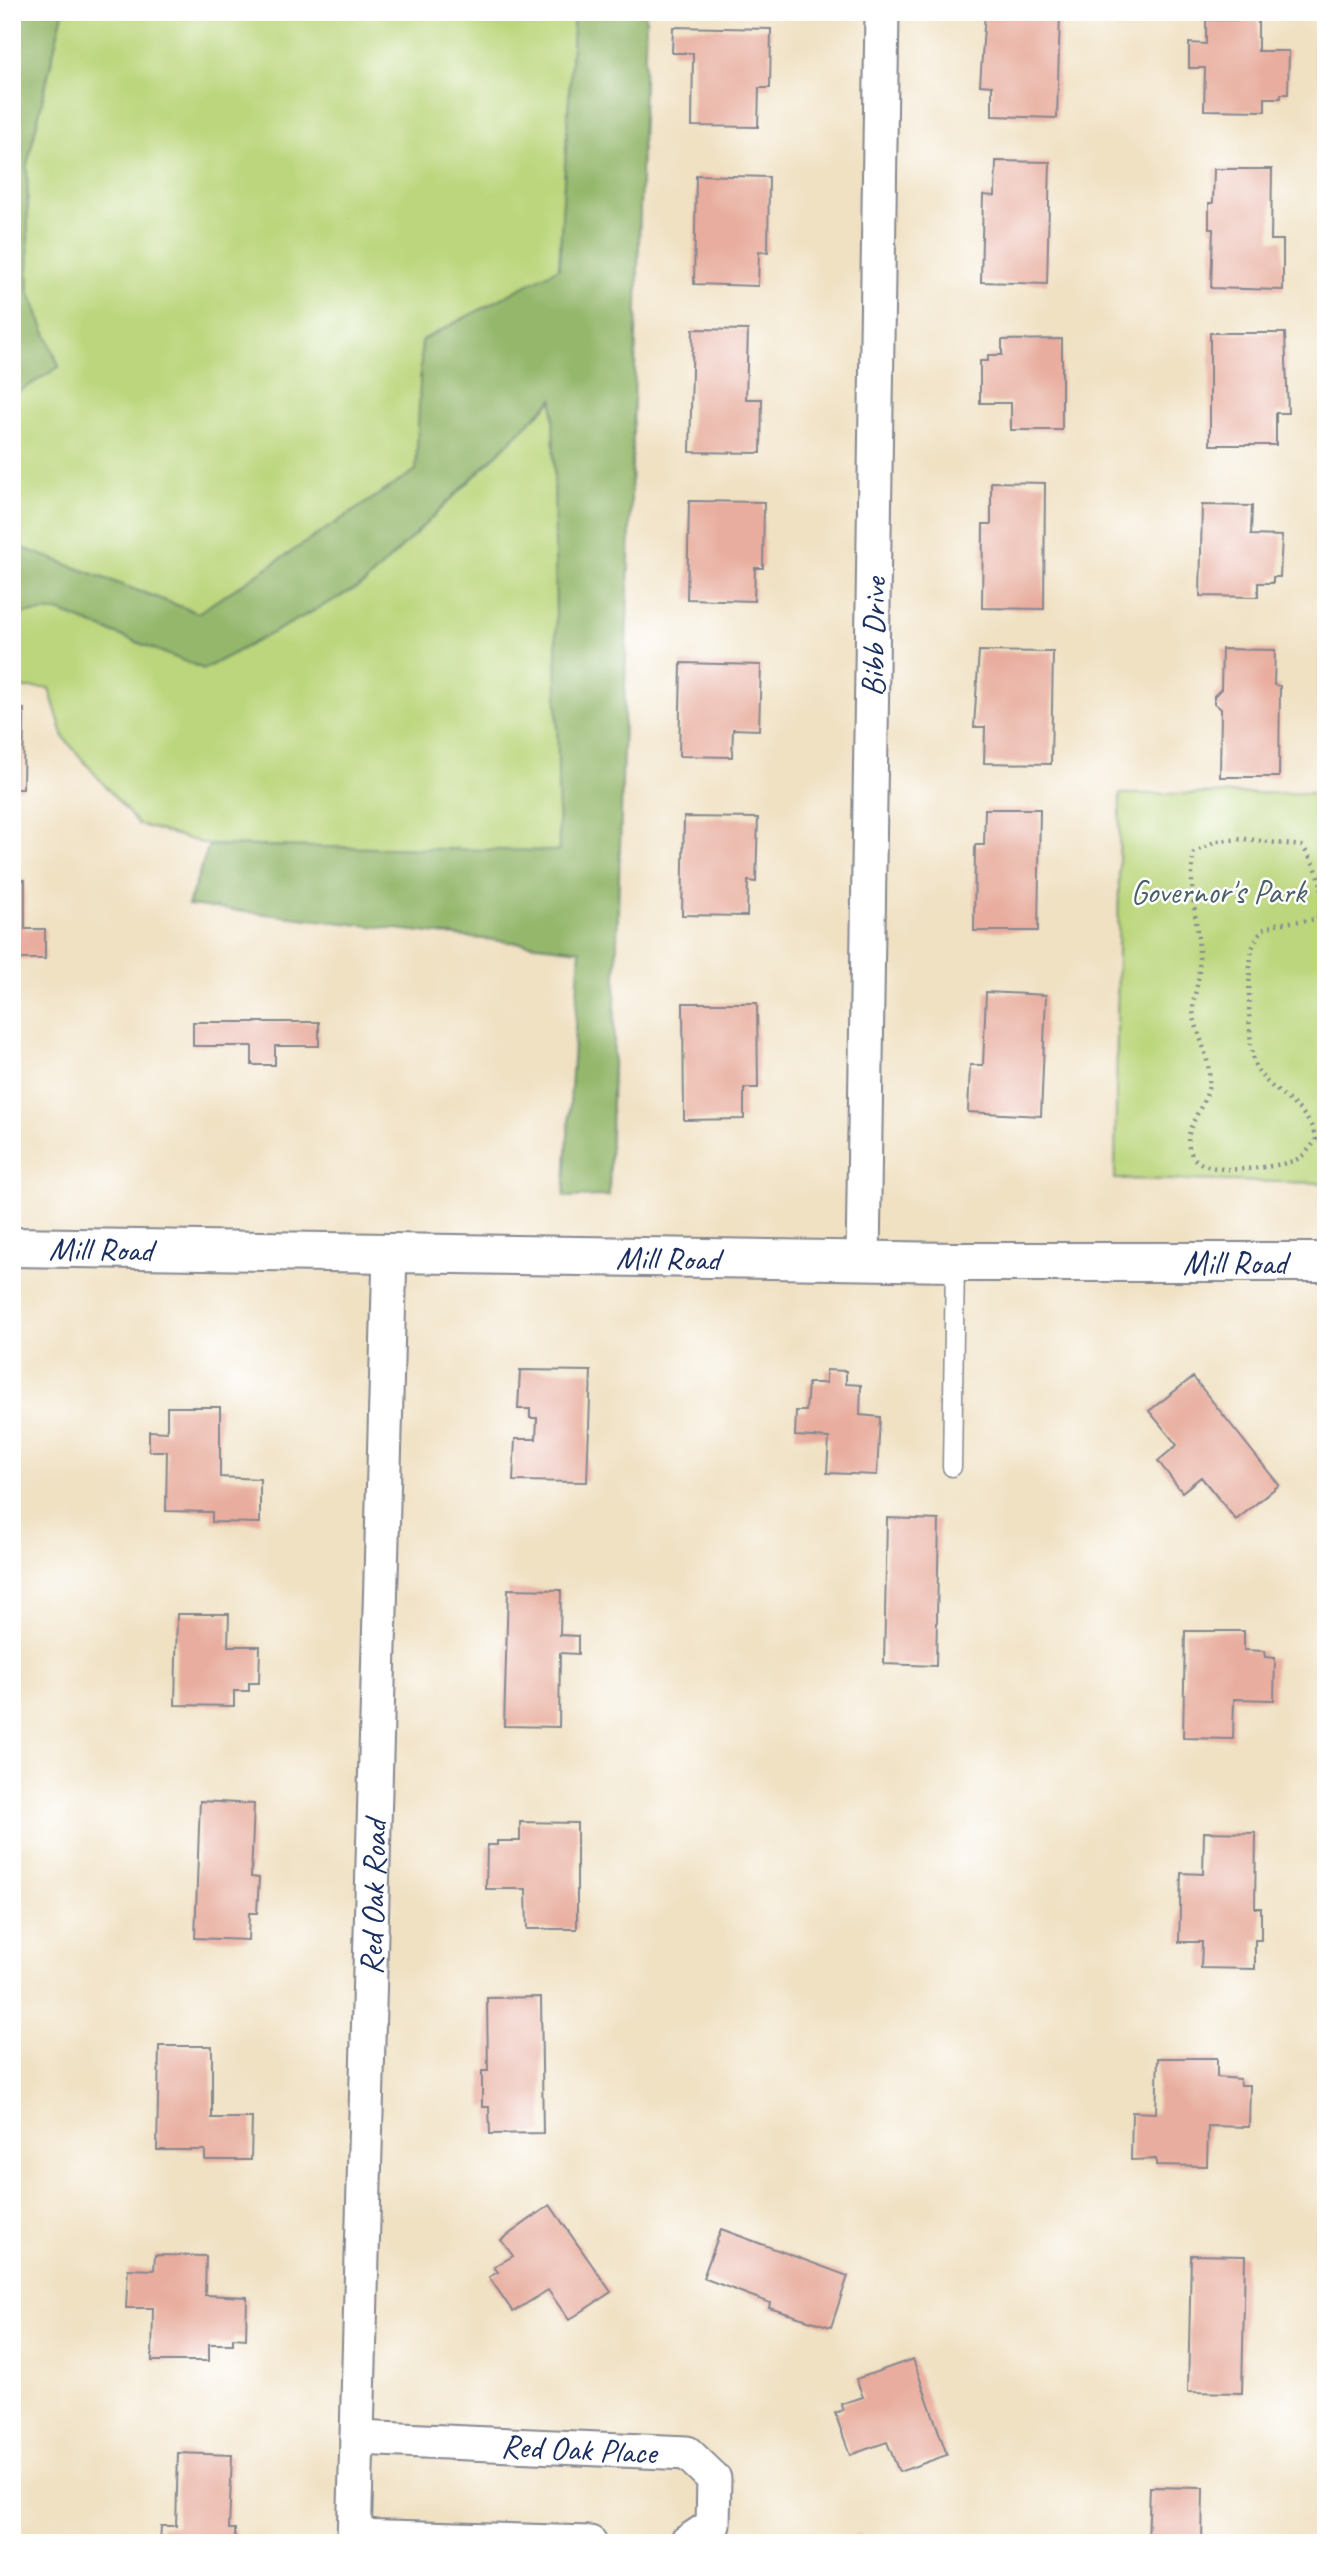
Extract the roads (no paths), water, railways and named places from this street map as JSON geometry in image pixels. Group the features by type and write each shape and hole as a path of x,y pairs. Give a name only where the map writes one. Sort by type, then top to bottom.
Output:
{"street":[{"name":"Bibb Drive","path":"863,1261 882,12"},
{"name":"Mill Road","path":"12,1247 863,1261 1326,1262"},
{"name":"Red Oak Road","path":"354,2539 390,1253"},
{"name":"Red Oak Place","path":"357,2438 687,2453 714,2479 713,2525 687,2543"},
{"path":"354,2539 590,2543"}],"lane":[{"path":"951,1467 955,1262"}],"park label":[{"name":"Governor's Park","path":"1218,891"}]}
